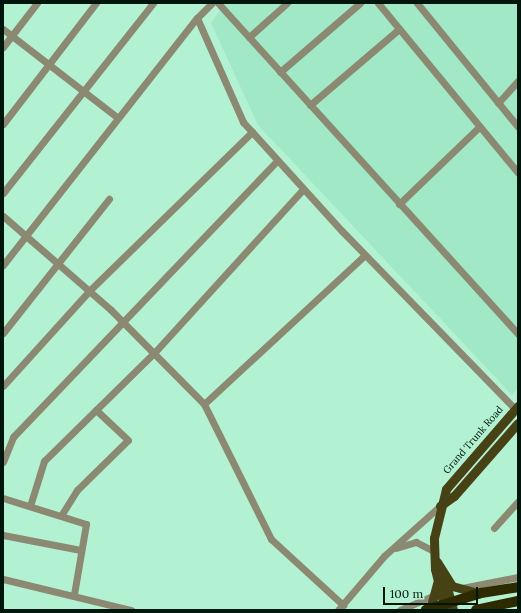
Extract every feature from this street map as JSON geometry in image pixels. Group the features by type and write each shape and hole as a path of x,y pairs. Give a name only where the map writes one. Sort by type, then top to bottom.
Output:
{"highway":[{"path":"425,610 449,606 481,593 518,587"},
{"path":"476,610 518,601"}],"main road":[{"name":"Grand Trunk Road","path":"440,506 446,489 517,407"},
{"path":"449,606 442,592 435,555 435,522 440,506 454,496 518,423"},
{"path":"440,576 459,589 481,593"},
{"path":"425,610 431,606 442,592"}],"street":[{"path":"3,47 36,3"},
{"path":"3,124 96,3"},
{"path":"3,193 153,3"},
{"path":"3,265 197,18 212,3"},
{"path":"218,3 518,334"},
{"path":"249,37 287,3"},
{"path":"280,72 360,3"},
{"path":"378,3 518,173"},
{"path":"416,3 518,127"},
{"path":"197,18 243,122 303,190 365,255 517,407"},
{"path":"3,29 118,118"},
{"path":"310,105 399,29"},
{"path":"498,103 518,81"},
{"path":"399,204 479,127"},
{"path":"3,386 89,291 252,132"},
{"path":"3,462 13,437 277,161"},
{"path":"30,506 44,461 154,353 303,190"},
{"path":"3,333 109,198"},
{"path":"3,216 59,263 89,291 154,353 204,404 271,539 340,607 384,556 440,506"},
{"path":"204,404 365,255"},
{"path":"62,514 77,490 128,440 96,410"},
{"path":"3,498 62,514 86,524 74,594"},
{"path":"494,528 518,501"},
{"path":"3,535 81,550"},
{"path":"384,556 402,544 416,542 435,555"},
{"path":"400,610 442,592 518,578"},
{"path":"3,579 74,594 131,610"}],"shaded area":[{"path":"225,3 518,3 518,388 512,395 258,125 211,23"}]}
